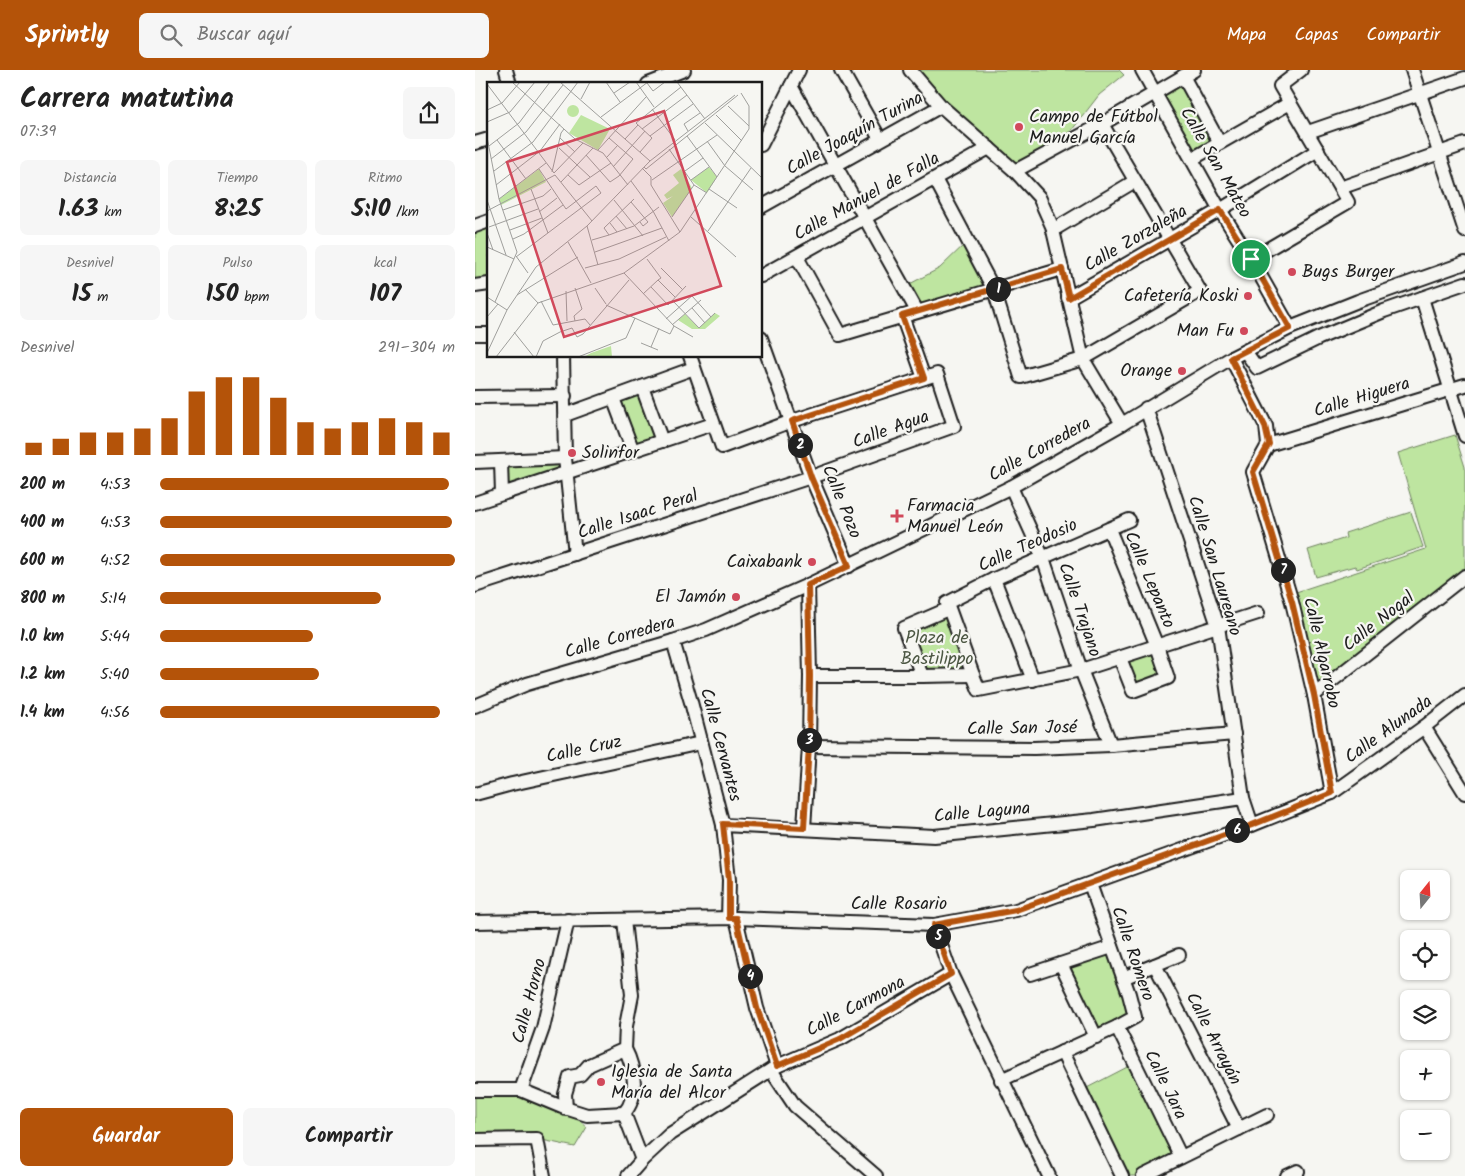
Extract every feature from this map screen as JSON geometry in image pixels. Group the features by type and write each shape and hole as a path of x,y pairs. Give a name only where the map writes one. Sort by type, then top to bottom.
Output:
{"street":[{"path":"505,70 509,82"},
{"path":"763,141 799,70"},
{"path":"841,70 880,139"},
{"path":"910,70 941,106 1015,171 1039,197 1053,230 1083,359 1123,424"},
{"name":"Calle San Mateo","path":"1142,70 1220,210 1251,259 1290,328"},
{"path":"1251,259 1348,202 1280,86 1301,70"},
{"path":"1412,70 1465,231"},
{"path":"1015,171 1103,124 1189,73 1219,142"},
{"path":"655,82 682,74"},
{"path":"1308,132 1465,78"},
{"path":"791,86 917,311"},
{"path":"1192,159 1290,102"},
{"name":"Calle Joaquín Turina","path":"763,206 941,106"},
{"path":"935,179 994,290 1021,377 1083,359 1200,291 1103,124"},
{"path":"475,144 487,140"},
{"path":"1340,188 1465,144"},
{"name":"Calle Manuel de Falla","path":"763,275 866,219 989,148"},
{"name":"Calle Zorzaleña","path":"1069,298 1220,210 1318,150"},
{"path":"1053,230 1135,181"},
{"path":"475,226 487,222"},
{"path":"797,257 840,334 1062,269"},
{"name":"Calle Corredera","path":"475,706 527,684 706,630 808,585 1011,487 1123,424 1146,408 1231,358 1290,328 1358,301 1465,264"},
{"path":"1245,351 1257,368 1384,310 1465,283"},
{"path":"1422,298 1465,436"},
{"path":"565,415 642,387 692,362 722,447 792,421 924,378 902,316"},
{"name":"Calle Pozo","path":"763,343 811,477 849,566"},
{"path":"563,358 565,458 575,554"},
{"path":"1231,358 1265,426 1269,444"},
{"name":"Calle Agua","path":"811,477 953,426 937,374 924,378"},
{"name":"Calle Higuera","path":"1269,444 1465,385"},
{"path":"642,387 662,441"},
{"path":"475,397 565,396"},
{"path":"613,398 633,451"},
{"name":"Calle San Laureano","path":"1146,408 1217,626 1243,798 1252,825"},
{"path":"475,503 713,424"},
{"name":"Calle Algarrobo","path":"1269,444 1253,472 1290,594 1314,695 1332,793"},
{"path":"475,462 565,458"},
{"path":"501,462 502,494"},
{"name":"Calle Isaac Peral","path":"475,586 811,477"},
{"name":"Calle Trajano","path":"1011,487 1043,558 1081,670 1111,746"},
{"name":"Calle Teodosio","path":"948,609 947,603 994,579 1129,520"},
{"name":"Calle Lepanto","path":"1109,528 1168,678 1133,691 1120,658"},
{"name":"Calle Nogal","path":"1314,695 1465,576"},
{"path":"994,579 1033,680"},
{"path":"804,828 809,746 808,585"},
{"path":"922,676 904,628 948,609 979,690 1081,670 1258,613"},
{"name":"Calle Cervantes","path":"673,641 723,824 732,918 744,953 774,1068 795,1106 877,1176"},
{"path":"810,676 973,675"},
{"name":"Calle Alunada","path":"1332,793 1425,727 1465,695"},
{"path":"1425,727 1465,793"},
{"name":"Calle San José","path":"809,746 1034,748 1111,746 1234,734"},
{"name":"Calle Cruz","path":"475,794 512,784 701,743"},
{"name":"Calle Rosario","path":"475,922 732,918 934,925 1016,910 1252,825 1332,793"},
{"name":"Calle Laguna","path":"723,824 934,836 1094,820 1243,798"},
{"name":"Calle Romero","path":"1090,884 1135,1017 1117,1027"},
{"name":"Calle Horno","path":"521,1090 543,1028 568,920"},
{"path":"475,1094 475,1090 521,1090 587,1115 623,1113 630,1107 635,1088 629,1056 625,1049 626,1026 632,995 624,920"},
{"path":"934,925 951,974 1049,1176"},
{"path":"1030,974 1112,947"},
{"path":"1123,978 1179,955"},
{"path":"1061,964 1096,1037"},
{"name":"Calle Arrayán","path":"1155,965 1239,1129"},
{"name":"Calle Carmona","path":"628,1176 670,1134 774,1068 840,1039 951,974"},
{"path":"1001,1080 1117,1027"},
{"name":"Calle Jara","path":"1117,1027 1181,1158"},
{"path":"567,1109 565,1094 570,1077 580,1075 589,1065 625,1049"},
{"path":"1062,1052 1122,1176"},
{"path":"623,1113 642,1160"},
{"path":"1143,1176 1163,1172 1181,1158 1267,1115"},
{"path":"475,1140 537,1139 544,1176"}],"green space":[{"name":"Campo de Fútbol Manuel García","path":"910,70 1119,70 1124,75 1099,95 1058,148 1015,171"},
{"path":"1183,76 1219,142 1192,159 1155,92"},
{"path":"487,222 487,284 475,286 475,226"},
{"path":"968,241 994,290 917,311 904,287 940,268"},
{"path":"642,387 662,441 633,451 613,398"},
{"path":"1455,435 1465,467 1465,576 1314,695 1290,594 1426,549 1398,453"},
{"path":"565,458 566,473 502,494 501,461"},
{"path":"1411,512 1423,547 1357,569 1355,566 1316,577 1308,550 1346,538 1345,533"},
{"name":"Plaza de Bastilippo","path":"948,609 973,675 922,676 904,628"},
{"path":"1157,646 1168,678 1133,691 1120,658"},
{"path":"1112,947 1135,1017 1096,1037 1061,964"},
{"path":"1135,1063 1181,1157 1143,1176 1122,1176 1081,1091"},
{"path":"521,1090 566,1109 587,1127 575,1147 537,1139 475,1140 475,1095"}],"place":[{"name":"Campo de Fútbol Manuel García","path":"1019,127"},
{"name":"Bugs Burger","path":"1292,272"},
{"name":"Cafetería Koski","path":"1248,296"},
{"name":"Man Fu","path":"1244,331"},
{"name":"Orange","path":"1182,371"},
{"name":"Solinfor","path":"572,453"},
{"name":"Farmacia Manuel León","path":"897,516"},
{"name":"Caixabank","path":"812,562"},
{"name":"El Jamón","path":"736,597"},
{"name":"Iglesia de Santa María del Alcor","path":"601,1082"}],"route":[{"path":"1220,210 1251,259 1290,328 1231,358 1265,426 1269,444 1253,472 1292,602 1314,695 1332,793 1252,825 1016,910 934,925 951,974 840,1039 777,1066 757,1008 736,918 729,918 729,880 723,824 804,828 809,746 808,585 849,566 811,477 792,421 924,378 902,316 1062,269 1069,298 1220,210"}]}
